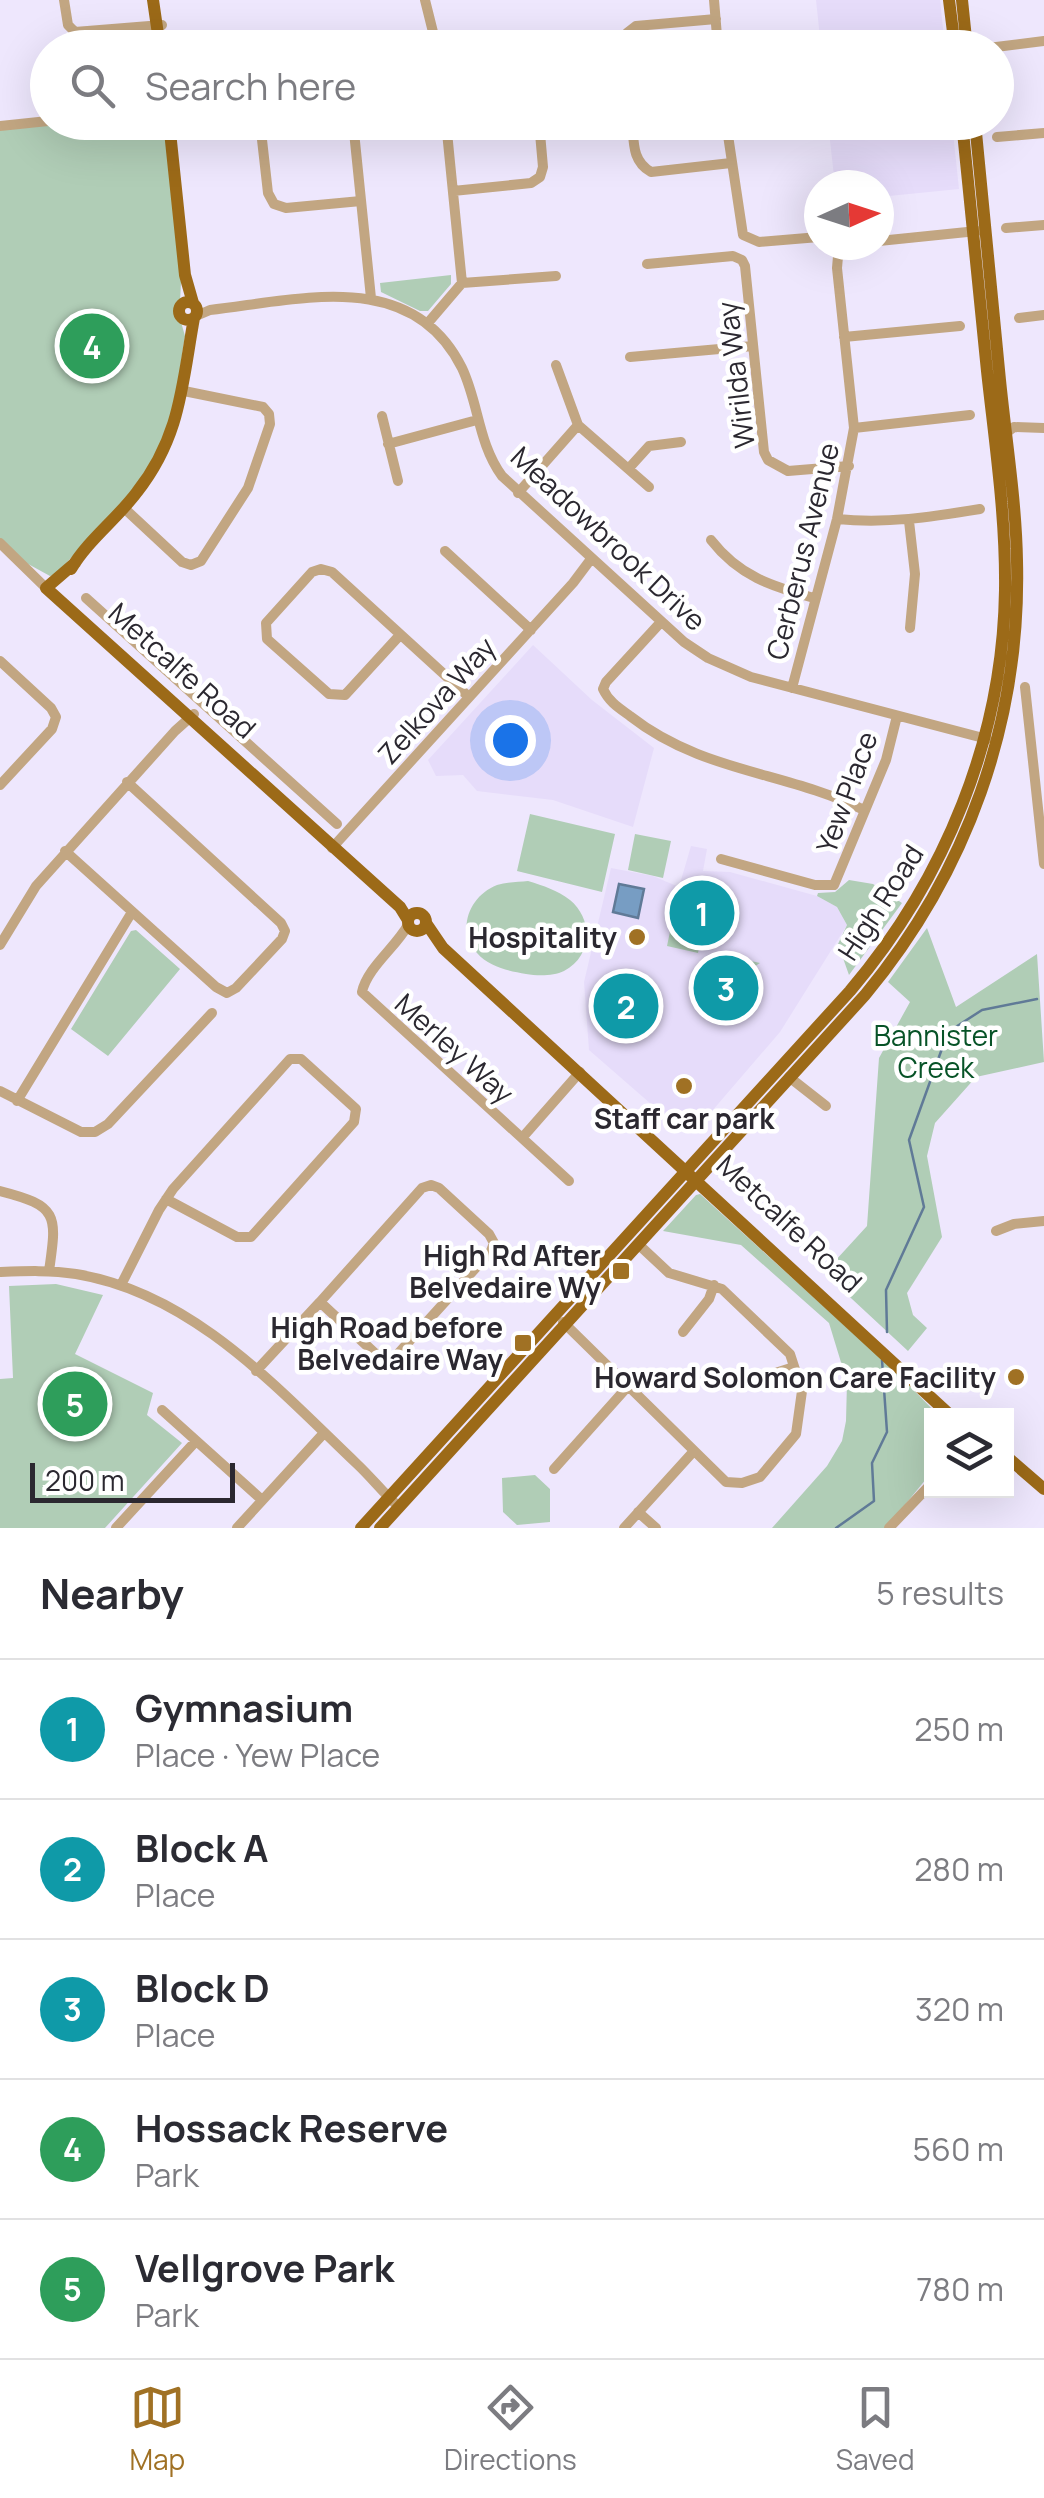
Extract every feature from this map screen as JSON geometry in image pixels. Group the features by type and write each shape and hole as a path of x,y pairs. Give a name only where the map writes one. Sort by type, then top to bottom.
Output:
{"main road":[{"path":"156,0 159,30"},
{"path":"950,0 953,30"},
{"path":"962,0 965,30"},
{"path":"51,588 149,476 164,450 184,391 194,311 185,275 171,140"},
{"name":"High Road","path":"380,1528 395,1500 555,1314 865,995 916,927 962,844 982,793 1016,629 1016,537 1006,431 965,140"},
{"name":"High Road","path":"361,1528 395,1500 566,1325 638,1244 895,934 949,838 991,740 1004,626 1004,538 979,231 976,140"},
{"name":"Metcalfe Road","path":"51,588 190,714 222,735 413,921 953,1408"},
{"name":"Metcalfe Road","path":"693,1173 943,1408"},
{"path":"1014,1463 1044,1489"},
{"path":"1014,1473 1044,1497"}],"street":[{"path":"64,0 66,18 74,30"},
{"path":"425,0 433,30"},
{"path":"714,0 717,30"},
{"path":"631,30 636,26 716,19"},
{"path":"99,30 159,25"},
{"path":"1014,45 1044,41"},
{"path":"0,126 30,123"},
{"path":"1014,136 1044,133"},
{"path":"262,140 268,193 274,204 286,208 361,201"},
{"path":"355,140 371,298"},
{"path":"448,140 462,283"},
{"path":"454,191 531,183 540,177 543,167 541,140"},
{"path":"634,140 640,166 651,172 731,164"},
{"path":"728,140 741,230 748,240 804,237"},
{"path":"1006,228 1044,224"},
{"path":"894,240 979,231"},
{"name":"Wirilda Way","path":"646,264 732,256 742,260 768,460 788,471 849,466"},
{"name":"Cerberus Avenue","path":"792,688 837,518 854,428 838,260"},
{"path":"427,324 462,283 556,276"},
{"name":"Meadowbrook Drive","path":"194,311 330,296 371,298 408,312 427,324 452,351 463,370 493,464 518,493 660,622 708,658 751,677 991,740"},
{"path":"1018,318 1044,315"},
{"path":"844,337 960,326"},
{"path":"630,358 753,346"},
{"path":"556,365 578,424 650,486"},
{"path":"124,508 182,562 191,565 201,561 248,488 270,424 269,414 263,408 184,391"},
{"path":"992,412 1006,431 1015,435 1044,428"},
{"path":"854,428 970,415"},
{"path":"382,416 398,481"},
{"path":"388,444 478,420"},
{"path":"518,493 578,424"},
{"path":"996,456 1006,431"},
{"path":"630,467 649,446 681,442"},
{"path":"837,518 909,521 980,509"},
{"path":"909,521 914,574 910,628"},
{"path":"711,540 733,564 758,581 814,598"},
{"name":"Metcalfe Road","path":"0,544 51,588"},
{"path":"445,551 531,630"},
{"name":"Zelkova Way","path":"334,846 593,561"},
{"path":"400,635 345,695 336,697 267,639 264,631 312,572 332,572 469,698"},
{"path":"86,598 222,735 337,824"},
{"path":"660,622 606,682 604,689 612,702 657,737 682,750 717,764 824,792 864,810"},
{"path":"0,661 52,708 56,717 52,729 0,786"},
{"path":"1025,686 1044,864"},
{"path":"0,946 5,925 65,850 190,714"},
{"name":"Yew Place","path":"722,859 815,885 834,885 886,760 897,716"},
{"path":"65,850 216,988 227,993 282,939 281,923 127,782"},
{"path":"17,1101 132,912"},
{"name":"Merley Way","path":"413,921 365,980 362,992 569,1181"},
{"path":"0,1091 80,1132 95,1132 108,1124 212,1013"},
{"path":"120,1285 166,1199 292,1058 301,1058 356,1109 356,1119 250,1237 237,1236 166,1199"},
{"name":"Merley Way","path":"522,1138 580,1072"},
{"path":"789,1077 826,1106"},
{"path":"256,1371 422,1188 440,1188 490,1234 494,1243 492,1250 395,1357 379,1357 320,1302"},
{"path":"0,1191 48,1210 54,1218 50,1271"},
{"path":"996,1231 1044,1220"},
{"path":"555,1314 726,1482 742,1483 760,1477 799,1428 802,1390 784,1345 714,1285 668,1274 638,1244"},
{"path":"0,1272 50,1271 120,1285 211,1330 395,1500"},
{"path":"683,1332 714,1285"},
{"path":"741,1384 794,1367"},
{"path":"554,1469 630,1384"},
{"path":"162,1410 262,1500"},
{"path":"236,1528 324,1433"},
{"path":"116,1528 196,1440"},
{"path":"624,1528 693,1452"},
{"path":"890,1528 924,1492"},
{"path":"638,1512 656,1528"}],"shaded area":[{"path":"816,0 940,0 943,30 819,30"},
{"path":"830,140 954,140 959,189 894,196 894,170 833,170"},
{"path":"533,645 592,700 654,748 633,827 553,800 477,791 463,775 436,776 428,760"},
{"path":"691,846 707,849 703,871 730,872 817,896 837,907 847,925 780,1032 694,1132 682,1131 589,1050 584,982 611,868 653,876 679,887"}],"green space":[{"path":"30,127 30,140 166,140 181,282 180,302 174,308 185,336 173,410 161,443 136,484 105,522 50,576 19,559 0,542 0,130"},
{"path":"451,275 451,284 428,311 381,292 380,283"},
{"path":"530,814 615,834 602,892 517,871"},
{"path":"635,834 671,841 663,878 628,870"},
{"path":"849,880 873,884 902,903 849,975 838,944 847,925 837,907 817,896 835,892"},
{"path":"528,881 570,900 583,918 585,948 573,965 560,973 536,975 500,968 477,953 467,934 473,905 487,890"},
{"path":"672,922 703,929 698,953 667,946"},
{"name":"Bannister Creek","path":"927,928 956,1007 1037,954 1044,1062 976,1077 935,1123 927,1156 942,1237 907,1293 913,1315 927,1328 908,1351 824,1273 867,1226 879,1058 910,1002 888,982"},
{"path":"136,930 180,969 108,1056 71,1029 131,931"},
{"path":"720,954 760,963 748,976 716,969"},
{"path":"640,1003 653,1006 647,1036 633,1033"},
{"path":"700,1194 931,1408 924,1408 924,1482 886,1528 772,1528 827,1466 842,1441 847,1382 829,1323 741,1245 663,1231"},
{"path":"56,1284 103,1295 75,1354 153,1393 147,1415 182,1443 105,1528 0,1528 0,1379 13,1378 9,1286"},
{"path":"535,1475 550,1489 550,1522 517,1525 503,1512 502,1478"}],"water":[{"path":"619,884 644,889 638,918 613,912"}],"waterway":[{"name":"Bannister Creek","path":"887,1332 886,1290 924,1207 909,1140 948,1032 982,1010 1037,999"},
{"name":"Bannister Creek","path":"836,1528 874,1501 872,1463 887,1432 882,1360"}],"place":[{"name":"Hossack Reserve","path":"92,346"},
{"name":"Gymnasium","path":"702,913"},
{"name":"Hospitality","path":"637,937"},
{"name":"Block D","path":"726,988"},
{"name":"Block A","path":"626,1006"},
{"name":"Staff car park","path":"684,1086"},
{"name":"High Rd After Belvedaire Wy","path":"621,1271"},
{"name":"High Road before Belvedaire Way","path":"523,1343"},
{"name":"Howard Solomon Care Facility","path":"1016,1377"},
{"name":"Vellgrove Park","path":"75,1404"}]}
